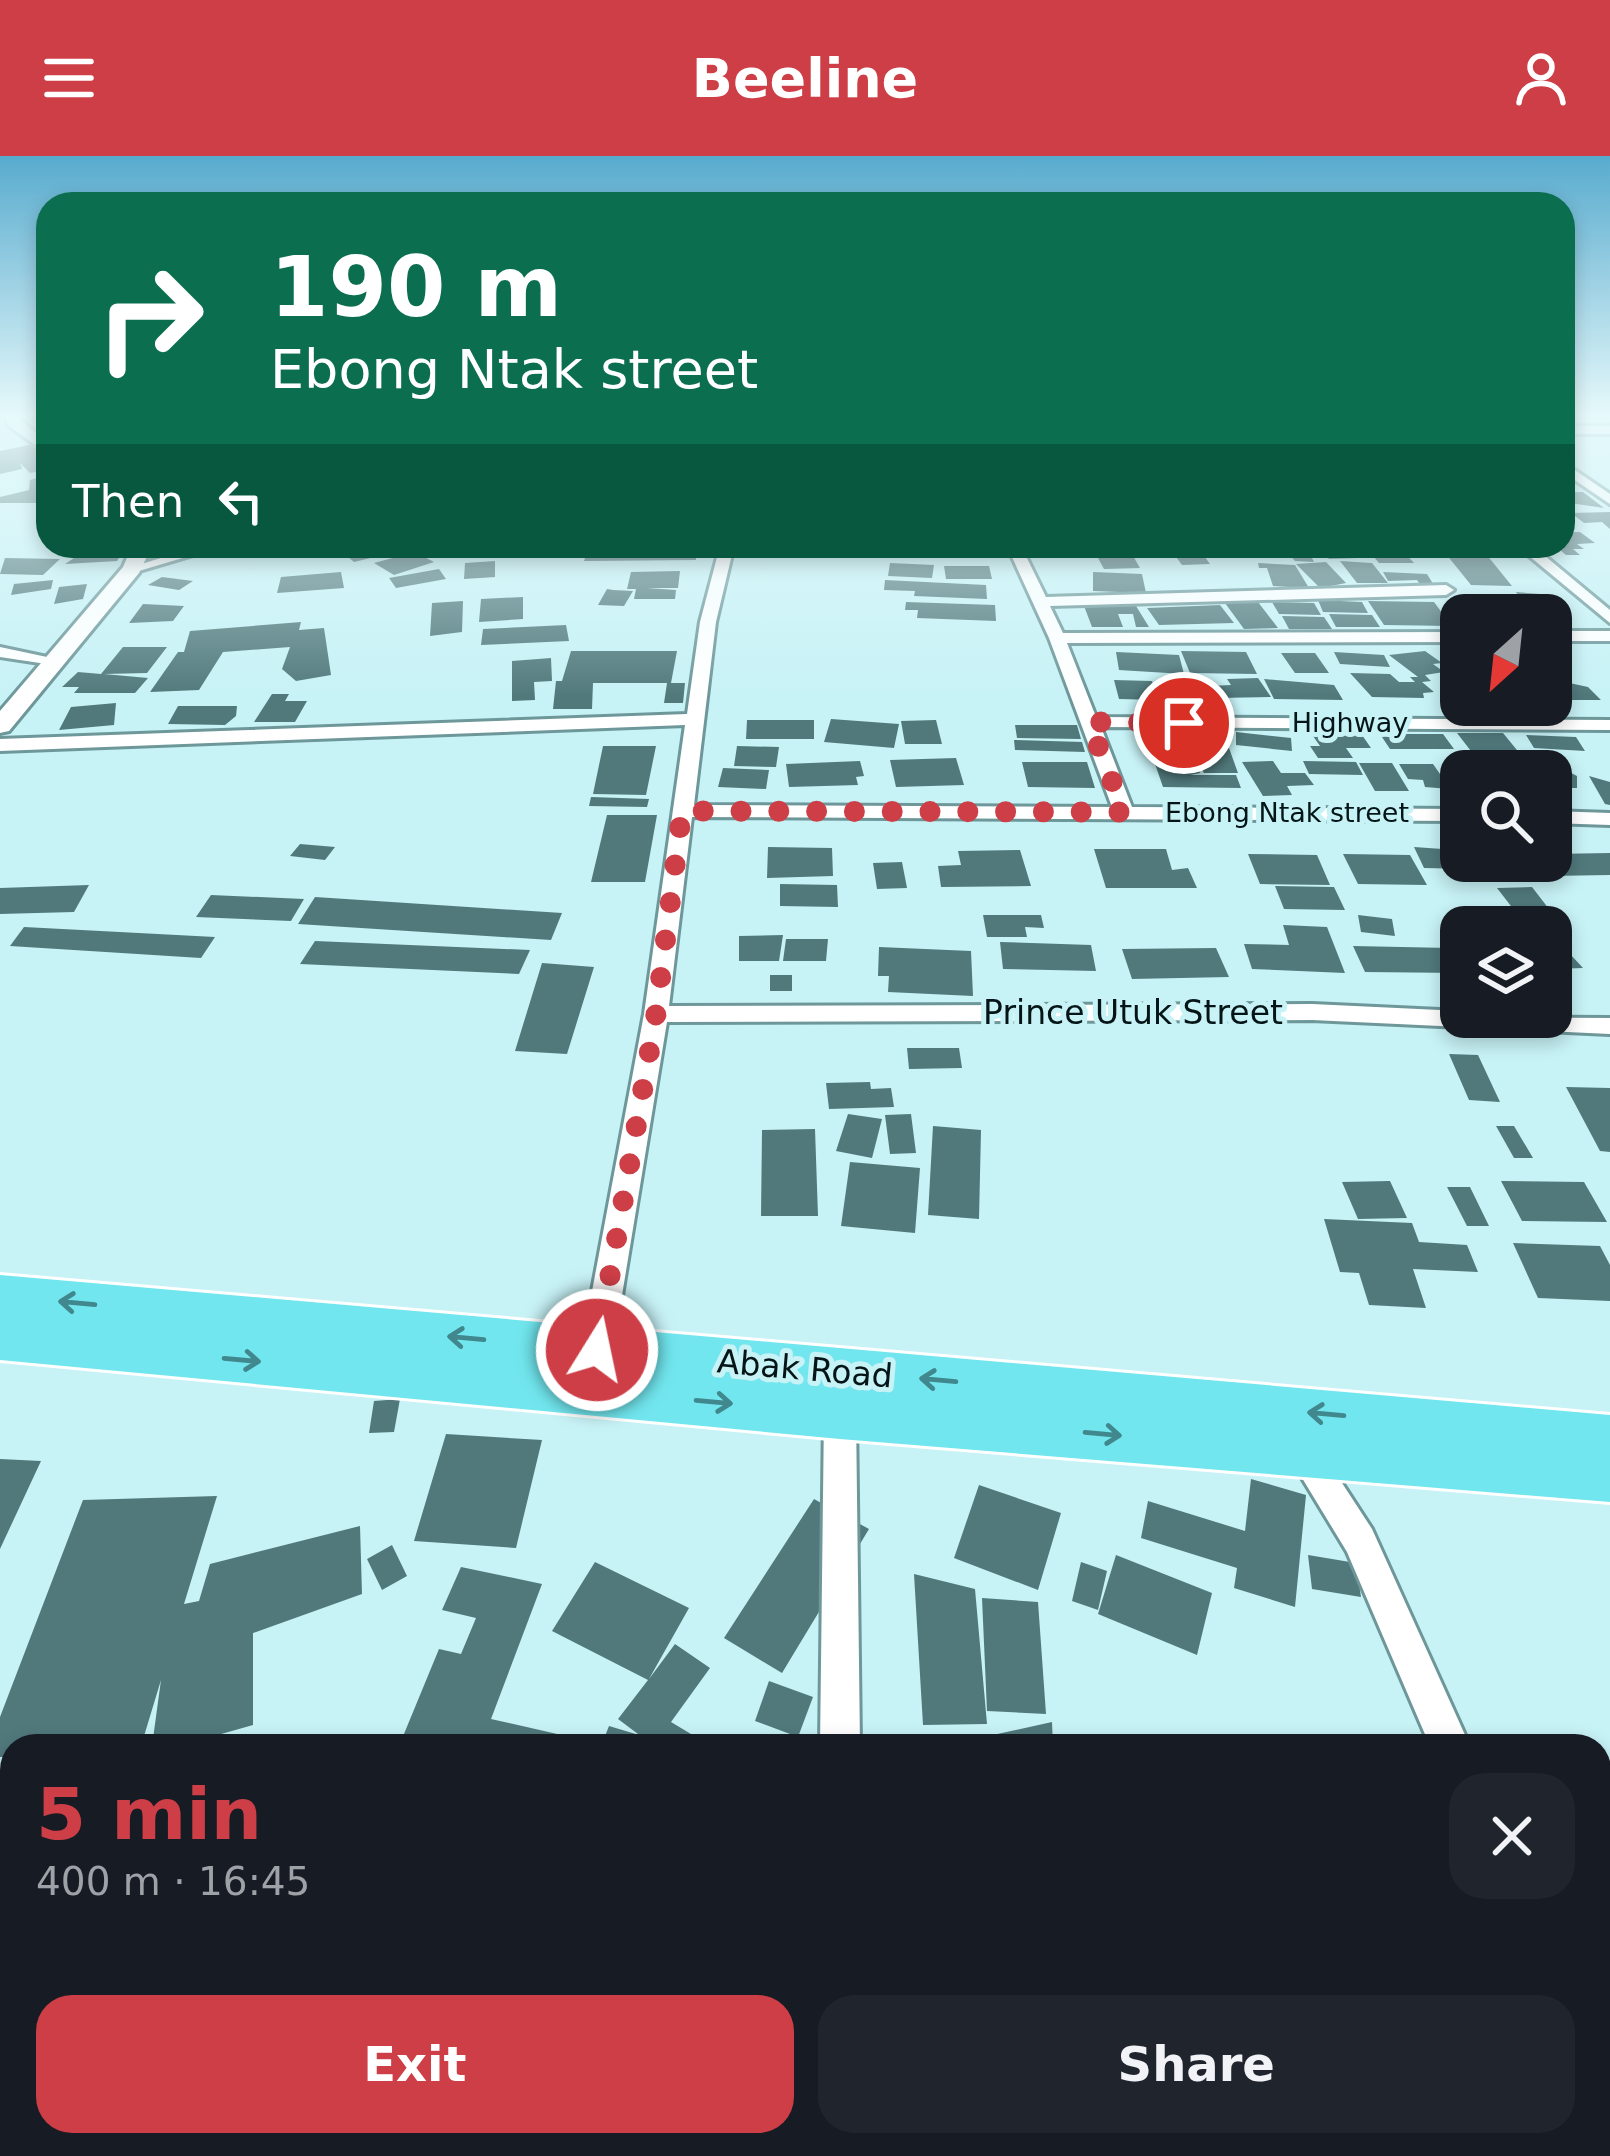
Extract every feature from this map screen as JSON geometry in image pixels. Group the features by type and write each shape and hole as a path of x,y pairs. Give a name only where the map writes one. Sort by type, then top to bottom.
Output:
{"highway":[{"name":"Abak Road","path":"0,1296 1610,1442"},
{"name":"Abak Road","path":"0,1338 840,1414 1610,1475"}],"street":[{"path":"0,726 137,558"},
{"path":"132,569 173,558"},
{"path":"597,1350 656,1014 708,622 724,558"},
{"path":"1020,558 1057,638 1124,812"},
{"path":"1538,558 1610,619"},
{"path":"1040,602 1446,590"},
{"path":"1572,636 1610,636"},
{"path":"1057,638 1440,637"},
{"path":"0,652 52,660"},
{"path":"0,745 693,719"},
{"name":"Highway","path":"1089,722 1610,725"},
{"name":"Ebong Ntak street","path":"682,811 1440,815"},
{"path":"1572,817 1610,818"},
{"name":"Prince Utuk Street","path":"656,1014 1312,1012 1610,1026"},
{"path":"840,1414 840,1734"},
{"path":"1302,1450 1360,1541 1445,1734"}],"building":[{"path":"1610,512 1610,529 1602,522 1584,523 1575,513"},
{"path":"1575,532 1595,543 1577,544 1584,549 1575,549"},
{"path":"5,558 60,559 43,575 0,574"},
{"path":"74,558 119,558 117,561 65,564"},
{"path":"393,558 434,562 394,575 374,563"},
{"path":"585,558 696,558 696,560"},
{"path":"1098,558 1134,558 1140,568 1104,569"},
{"path":"1177,558 1206,558 1210,564 1182,565"},
{"path":"1375,558 1409,558 1414,563 1379,563"},
{"path":"1449,558 1489,558 1512,586 1471,585"},
{"path":"495,561 495,577 464,579 465,563"},
{"path":"1340,561 1372,563 1388,583 1357,583"},
{"path":"1326,562 1346,583 1320,588 1296,564"},
{"path":"890,563 934,565 932,578 888,576"},
{"path":"1258,563 1295,565 1309,588 1273,586 1267,568 1259,568"},
{"path":"944,566 989,566 992,579 946,579"},
{"path":"439,569 446,579 396,588 389,578"},
{"path":"680,571 678,588 647,588 676,590 675,599 634,599 636,589 627,589 631,572"},
{"path":"341,572 344,588 277,593 281,577"},
{"path":"1093,572 1142,574 1146,593 1093,591"},
{"path":"1383,572 1427,574 1435,587 1421,586 1417,580 1388,581"},
{"path":"162,577 193,581 179,590 148,585"},
{"path":"53,580 51,589 11,595 14,584"},
{"path":"885,580 986,585 987,599 914,596 915,591 884,590"},
{"path":"87,584 83,599 54,604 59,587"},
{"path":"607,589 633,591 624,606 598,605"},
{"path":"523,597 523,619 479,622 481,599"},
{"path":"1318,600 1362,602 1368,613 1323,612"},
{"path":"463,601 462,632 430,636 432,603"},
{"path":"1368,601 1434,602 1440,610 1440,626 1384,625"},
{"path":"906,602 995,605 996,621 917,618 918,610 905,610"},
{"path":"1258,602 1278,628 1244,629 1225,603"},
{"path":"1272,602 1314,603 1321,615 1279,614"},
{"path":"143,604 184,606 173,621 129,623"},
{"path":"1220,605 1234,623 1159,625 1147,608"},
{"path":"1084,606 1136,606 1149,627 1136,627 1133,614 1118,614 1123,627 1092,627"},
{"path":"1329,614 1372,615 1380,627 1336,627"},
{"path":"1282,616 1324,617 1332,629 1289,629"},
{"path":"301,622 299,630 324,628 331,675 296,681 282,669 290,647 223,652 199,690 150,692 178,652 184,652 190,631"},
{"path":"566,625 569,641 481,645 483,629"},
{"path":"123,647 167,647 147,673 104,674 148,678 135,693 74,693 79,687 62,687 78,672 101,674"},
{"path":"571,651 677,651 671,683 685,683 683,703 664,703 667,683 593,683 592,709 553,709 556,681 562,681"},
{"path":"1181,651 1246,652 1257,674 1190,673"},
{"path":"1425,651 1440,662 1433,664 1440,673 1425,675 1431,681 1422,682 1434,692 1423,693 1424,698 1372,697 1350,673 1390,674 1399,682 1415,682 1410,677 1418,677 1389,655"},
{"path":"1116,652 1179,655 1184,674 1119,670"},
{"path":"1334,652 1384,655 1390,667 1340,664"},
{"path":"1281,653 1315,653 1329,673 1295,673"},
{"path":"551,658 552,681 534,682 535,700 512,701 512,661"},
{"path":"1161,677 1185,679 1187,699 1163,697"},
{"path":"1258,678 1271,697 1218,698 1210,686 1231,685 1227,679"},
{"path":"1264,679 1334,685 1343,700 1274,699"},
{"path":"1114,680 1152,681 1158,700 1119,699"},
{"path":"1572,684 1588,687 1601,700 1572,700"},
{"path":"272,694 289,694 285,701 307,701 295,722 254,722"},
{"path":"116,703 114,725 59,730 71,707"},
{"path":"178,706 237,706 236,716 225,725 168,724"},
{"path":"831,719 899,724 894,748 824,742"},
{"path":"747,720 814,720 814,739 746,739"},
{"path":"936,720 942,744 905,744 901,721"},
{"path":"1015,725 1077,725 1081,739 1017,738"},
{"path":"1188,727 1220,730 1220,747 1229,748 1238,773 1204,773 1198,761 1215,760 1194,759 1190,747 1213,746 1189,744 1189,757 1146,753 1146,734 1188,738"},
{"path":"1236,732 1291,738 1292,751 1236,745"},
{"path":"1457,733 1503,733 1517,750 1470,750"},
{"path":"1380,734 1443,734 1454,749 1390,749"},
{"path":"1362,735 1371,748 1346,748 1353,758 1318,758 1310,746 1320,746 1313,736"},
{"path":"1526,735 1576,737 1585,751 1572,750 1534,748"},
{"path":"1014,740 1082,742 1085,752 1015,750"},
{"path":"603,746 656,746 646,795 593,794"},
{"path":"737,746 779,747 776,767 734,766"},
{"path":"956,758 964,785 896,787 890,760"},
{"path":"860,761 864,776 856,777 858,785 789,787 786,764"},
{"path":"1154,761 1195,761 1200,773 1190,775 1236,775 1241,788 1163,787"},
{"path":"1273,761 1281,773 1305,773 1314,785 1287,786 1292,795 1263,796 1242,762"},
{"path":"1303,761 1356,762 1363,775 1309,774"},
{"path":"1022,762 1087,762 1095,788 1028,787"},
{"path":"1359,763 1392,763 1409,791 1375,791"},
{"path":"1399,764 1433,764 1440,774 1440,788 1425,787 1423,780 1408,779"},
{"path":"723,768 769,770 766,789 718,787"},
{"path":"1589,776 1610,782 1610,805 1605,804"},
{"path":"591,797 649,799 647,807 589,806"},
{"path":"607,815 657,815 645,882 591,882"},
{"path":"300,844 335,847 325,860 290,856"},
{"path":"768,847 832,848 833,876 767,878"},
{"path":"1414,847 1440,849 1440,868 1424,868"},
{"path":"1094,849 1166,849 1172,870 1188,868 1197,888 1106,888"},
{"path":"1020,850 1031,886 941,887 938,866 961,865 958,851"},
{"path":"1610,853 1610,875 1572,876 1572,854"},
{"path":"1248,854 1317,855 1330,885 1260,884"},
{"path":"1343,854 1410,855 1427,885 1358,884"},
{"path":"902,862 907,888 877,889 873,863"},
{"path":"780,884 837,885 838,907 780,906"},
{"path":"89,885 74,912 0,914 0,888"},
{"path":"1275,886 1334,887 1345,910 1284,909"},
{"path":"1532,887 1547,906 1511,906 1497,888"},
{"path":"211,895 304,899 291,921 196,917"},
{"path":"315,897 562,913 551,940 298,924"},
{"path":"983,915 1041,915 1044,928 1025,927 1027,937 987,937"},
{"path":"1358,915 1392,919 1395,936 1361,932"},
{"path":"1283,925 1327,927 1345,973 1252,969 1244,944 1289,945"},
{"path":"24,927 215,937 201,958 10,946"},
{"path":"783,935 779,961 739,961 739,936"},
{"path":"786,939 828,939 826,961 783,961"},
{"path":"315,941 530,950 519,974 300,964"},
{"path":"1000,942 1091,945 1096,971 1003,969"},
{"path":"1353,946 1440,948 1440,973 1365,972"},
{"path":"879,947 971,951 973,996 888,992 889,976 878,976"},
{"path":"1216,948 1229,977 1132,979 1122,949"},
{"path":"542,963 594,967 567,1054 515,1051"},
{"path":"770,975 792,975 792,991 770,991"},
{"path":"907,1048 959,1048 962,1068 909,1069"},
{"path":"1449,1054 1478,1055 1500,1102 1469,1100"},
{"path":"870,1082 871,1089 891,1088 894,1107 829,1109 826,1083"},
{"path":"1566,1087 1610,1088 1610,1152 1600,1151"},
{"path":"848,1114 882,1119 872,1158 836,1151"},
{"path":"911,1114 916,1153 890,1154 885,1115"},
{"path":"933,1126 981,1130 979,1219 928,1215"},
{"path":"1496,1126 1514,1126 1533,1158 1514,1158"},
{"path":"815,1129 818,1216 761,1216 762,1130"},
{"path":"850,1162 920,1168 915,1233 841,1226"},
{"path":"1390,1181 1407,1218 1358,1219 1342,1182"},
{"path":"1501,1181 1584,1182 1607,1222 1522,1221"},
{"path":"1447,1187 1470,1187 1489,1226 1467,1226"},
{"path":"1324,1219 1412,1223 1419,1242 1467,1245 1478,1272 1413,1269 1426,1308 1369,1305 1359,1273 1340,1272"},
{"path":"1513,1243 1600,1246 1610,1265 1610,1301 1538,1298"},
{"path":"400,1399 394,1432 369,1433 374,1401"},
{"path":"446,1434 542,1440 516,1548 414,1541"},
{"path":"0,1459 41,1461 0,1549"},
{"path":"1251,1479 1306,1495 1295,1607 1234,1588 1237,1568 1141,1538 1148,1501 1245,1531"},
{"path":"979,1485 1061,1513 1038,1590 954,1558"},
{"path":"217,1496 184,1604 199,1601 210,1564 360,1526 362,1594 253,1633 253,1725 221,1734 154,1734 161,1680 145,1734 0,1734 0,1717 83,1500"},
{"path":"814,1499 869,1529 782,1673 724,1638"},
{"path":"392,1545 407,1576 382,1590 367,1559"},
{"path":"1116,1555 1212,1593 1197,1655 1098,1614"},
{"path":"1308,1555 1356,1563 1361,1597 1312,1589"},
{"path":"595,1562 689,1608 649,1679 675,1644 710,1668 671,1722 691,1734 638,1734 618,1719 648,1680 552,1631"},
{"path":"1081,1562 1107,1571 1098,1610 1072,1601"},
{"path":"461,1567 542,1584 491,1719 557,1734 404,1734 439,1649 461,1654 476,1618 442,1610"},
{"path":"914,1574 975,1589 987,1724 923,1725"},
{"path":"982,1598 1038,1602 1046,1714 987,1711"},
{"path":"769,1681 813,1697 799,1734 755,1721"},
{"path":"1052,1722 1052,1734 997,1734"},
{"path":"609,1726 636,1734 606,1734"}],"route":[{"path":"597,1350 656,1014 682,811 1124,812 1089,722 1184,723"}]}
